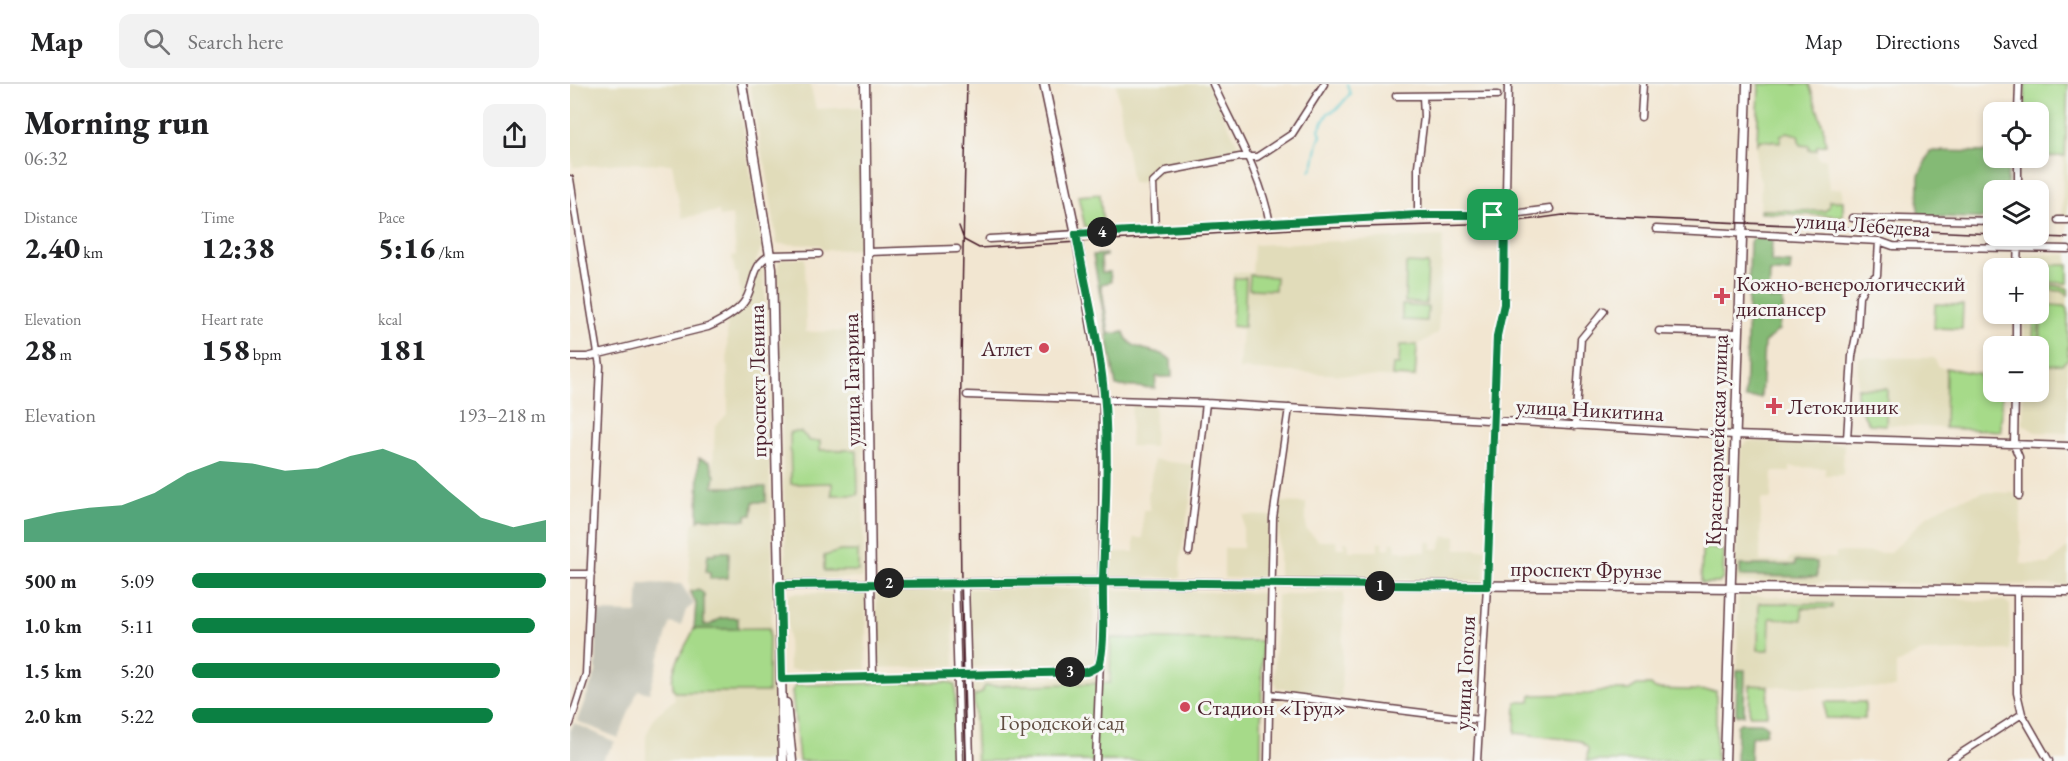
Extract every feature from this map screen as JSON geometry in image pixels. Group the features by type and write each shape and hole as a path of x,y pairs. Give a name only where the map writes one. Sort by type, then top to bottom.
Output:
{"main road":[{"name":"проспект Ленина","path":"742,84 771,255 783,761"},
{"name":"улица Гагарина","path":"865,84 871,584"},
{"path":"1044,84 1076,234 1104,398 1103,582"},
{"name":"Красноармейская улица","path":"1725,761 1747,84"},
{"name":"проспект Фрунзе","path":"780,585 1103,582 2068,591"},
{"name":"проспект Ленина","path":"782,679 792,761"}],"street":[{"path":"1213,84 1249,158 1265,198 1270,224"},
{"path":"1155,230 1153,183 1166,171 1257,157 1292,134 1324,84"},
{"name":"улица Гоголя","path":"1477,761 1497,336 1504,304 1508,84"},
{"path":"1641,117 1643,84"},
{"path":"2018,102 2019,84"},
{"path":"1396,96 1497,95"},
{"path":"1418,215 1418,166 1424,117 1423,96"},
{"path":"570,179 600,366 586,674 570,724"},
{"path":"989,238 1418,215 1505,215 1550,209"},
{"name":"улица Лебедева","path":"1852,218 1983,221"},
{"path":"2058,220 2068,220"},
{"name":"улица Лебедева","path":"1656,229 1879,241 1893,246 2068,249"},
{"path":"1847,439 1859,297 1865,285 1877,275 1879,241"},
{"path":"868,252 957,249"},
{"path":"2018,249 2018,258"},
{"path":"570,357 598,354 708,327 746,300 759,262 771,255 819,254"},
{"path":"1575,426 1581,339 1604,311"},
{"path":"1659,331 1738,333"},
{"name":"улица Никитина","path":"967,395 1206,403 1734,435 2068,446"},
{"path":"2015,402 2014,445 2018,452 2019,496"},
{"path":"1189,552 1200,430 1206,403"},
{"path":"1268,761 1273,518 1289,408"},
{"path":"570,574 591,574"},
{"path":"955,582 960,761"},
{"path":"965,582 970,761"},
{"path":"1096,761 1103,582"},
{"name":"улица Гагарина","path":"871,584 873,676"},
{"path":"2017,592 2017,693 2022,714 2049,761"},
{"path":"782,679 1087,672 1099,666"},
{"path":"1270,694 1479,720"},
{"path":"1948,761 2022,714"}],"shaded area":[{"path":"570,84 736,84 762,246 741,301 738,273 735,273 732,256 736,255 732,215 720,217 719,211 682,218 672,164 623,163 573,167 570,143"},
{"path":"750,84 810,84 816,109 860,107 863,245 860,249 823,250 820,245 777,244 766,166 762,155"},
{"path":"1116,84 1208,84 1239,147 1234,157 1168,166 1150,181 1132,183"},
{"path":"1759,84 1809,84 1823,126 1826,145 1817,146 1817,153 1819,159 1826,159 1829,189 1842,188 1843,216 1760,213 1761,182 1756,167"},
{"path":"2068,109 2068,218 2062,218 2063,158"},
{"path":"1443,236 1438,333 1419,344 1417,379 1239,369 1242,329 1231,328 1233,272 1252,273 1254,245"},
{"path":"2046,254 2068,255 2068,433 2035,432 2023,424 2023,402 2049,402 2049,336 2024,336 2024,324 2049,324 2049,258 2025,257"},
{"path":"805,258 806,332 862,331 864,574 861,578 789,579 786,577 778,264 782,259"},
{"path":"762,263 765,292 773,587 771,636 777,761 646,761 646,736 655,716 675,699 672,685 674,669 694,629 696,603 690,592 689,581 692,524 711,511 715,427 728,413 727,321 740,309"},
{"path":"1858,357 1934,358 1939,367 1979,374 1980,387 1983,387 1983,402 2002,402 2001,431 1869,424 1857,404"},
{"path":"1132,403 1155,404 1154,447 1130,446"},
{"path":"1749,441 1844,444 1843,475 1825,475 1825,468 1790,467 1790,472 1772,472 1771,499 1761,499 1760,561 1789,561 1790,557 1836,558 1836,552 1890,553 1927,516 1951,502 1984,492 2015,493 2015,497 2021,497 2021,564 2049,564 2068,547 2068,585 1738,582 1735,578 1741,446"},
{"path":"1154,460 1196,465 1181,555 1180,578 1113,577 1108,570 1108,552 1134,552 1134,538 1143,538 1143,510 1150,510 1148,496"},
{"path":"1279,502 1306,503 1306,529 1319,541 1336,541 1337,548 1344,548 1344,542 1348,542 1349,551 1378,551 1378,542 1383,542 1383,548 1386,549 1390,548 1391,542 1395,542 1396,551 1426,552 1426,542 1432,542 1432,549 1439,549 1444,536 1456,536 1456,549 1486,549 1484,580 1279,579"},
{"path":"1243,515 1270,516 1267,573 1262,579 1224,578 1224,548 1243,548"},
{"path":"639,583 681,584 694,604 686,610 681,626 670,623 649,693 638,690 618,738 577,721 596,672 597,612 637,613"},
{"path":"967,589 1093,589 1094,663 1089,666 968,667"},
{"path":"1110,590 1265,593 1261,761 974,761 971,689 976,684 988,681 1105,677"},
{"path":"882,591 952,591 954,666 878,668 876,594"},
{"path":"1344,592 1341,698 1277,688 1274,678 1277,595"},
{"path":"790,594 866,594 866,669 789,670 787,599"},
{"path":"1740,596 1960,598 1969,601 2005,601 2010,605 2010,650 1920,652 1896,664 1896,688 1737,686 1738,600"},
{"path":"574,723 615,742 601,761 570,761 570,731"}],"green space":[{"path":"1759,84 1809,84 1823,126 1826,145 1817,146 1817,150 1809,150 1809,146 1800,145 1798,135 1787,132 1781,135 1780,142 1760,140 1757,144"},
{"path":"2025,84 2068,84 2065,156 2049,157 2049,102 2025,102"},
{"path":"1930,151 1983,152 1983,168 2008,168 2007,180 1983,180 1983,219 1918,216 1919,176"},
{"path":"1100,194 1103,225 1085,227 1078,196"},
{"path":"1829,201 1843,201 1843,216 1760,213 1760,210 1825,211 1829,207"},
{"path":"1755,238 1772,240 1771,262 1791,263 1790,272 1770,272 1769,299 1783,300 1783,320 1780,320 1779,330 1764,343 1761,398 1745,398 1750,242"},
{"path":"1106,254 1101,257 1102,272 1110,272 1111,282 1101,284 1109,334 1124,332 1132,344 1159,353 1171,360 1172,377 1156,377 1155,388 1116,386 1093,255"},
{"path":"1406,263 1428,264 1426,304 1405,302"},
{"path":"2049,265 2068,265 2068,283 2049,282"},
{"path":"1250,275 1276,277 1275,290 1249,289"},
{"path":"1234,278 1246,278 1244,327 1232,326"},
{"path":"2049,285 2068,289 2068,295 2062,291 2049,290"},
{"path":"1935,304 1963,305 1962,329 1934,328"},
{"path":"1402,305 1428,307 1427,321 1402,320"},
{"path":"2049,305 2065,306 2068,309 2068,359 2062,364 2049,365 2049,336 2040,336 2041,324 2049,324"},
{"path":"2034,324 2039,324 2038,336 2033,336"},
{"path":"1400,345 1417,345 1415,377 1392,376 1393,364 1399,365"},
{"path":"1946,368 1979,374 1980,387 1983,387 1983,402 2002,402 2001,431 1945,428"},
{"path":"1857,388 1887,389 1886,425 1869,424 1857,404"},
{"path":"790,432 801,432 810,441 820,441 820,450 857,450 858,495 832,495 832,483 791,484"},
{"path":"699,458 710,462 715,476 713,487 766,487 766,502 753,502 752,515 746,515 746,520 701,518 698,521"},
{"path":"1706,547 1724,551 1723,578 1719,583 1701,583 1702,551"},
{"path":"840,551 858,551 858,571 824,571 824,556"},
{"path":"729,552 728,578 710,579 710,573 706,572 708,554"},
{"path":"1795,561 1817,562 1817,577 1740,576 1740,565 1795,565"},
{"path":"698,589 704,594 704,625 710,625 721,618 738,618 738,629 694,629 696,603 690,592"},
{"path":"1759,603 1832,604 1832,608 1802,608 1802,620 1770,618 1769,650 1758,650"},
{"path":"769,628 768,692 675,692 673,676 675,668 694,629"},
{"name":"Стадион «Труд»","path":"1111,638 1262,641 1261,761 977,761 974,696 982,693 985,686 1110,683"},
{"path":"1737,670 1745,670 1744,715 1736,715"},
{"path":"947,682 955,685 956,761 799,761 792,691 796,685"},
{"path":"1637,685 1651,685 1655,689 1716,691 1716,761 1587,761 1588,748 1581,741 1515,733 1516,702 1530,702 1531,695 1589,694 1608,690 1629,690"},
{"path":"1750,685 1768,686 1767,715 1749,715"},
{"path":"1825,702 1865,702 1865,719 1825,718"},
{"path":"1740,723 1761,723 1767,726 1766,733 1751,737 1750,761 1736,761 1737,726"}],"waterway":[{"path":"1310,171 1321,136 1319,129 1328,113 1337,109 1350,94 1347,84"}],"tram line":[{"path":"966,761 960,507 967,84"},
{"path":"959,226 964,240 979,248 1292,229 1504,223 1563,215 1983,234"},
{"path":"2049,237 2068,238"}],"place":[{"name":"Кожно-венерологический диспансер","path":"1722,296"},
{"name":"Атлет","path":"1044,348"},
{"name":"Летоклиник","path":"1774,406"},
{"name":"Стадион «Труд»","path":"1185,707"}],"route":[{"path":"1493,215 1418,215 1076,234 1105,408 1105,513 1103,582 1100,663 1099,666 1087,672 782,679 780,585 1103,582 1487,586 1497,336 1504,304 1505,259 1505,215 1493,215"}],"park label":[{"name":"Городской сад","path":"1062,722"}]}
